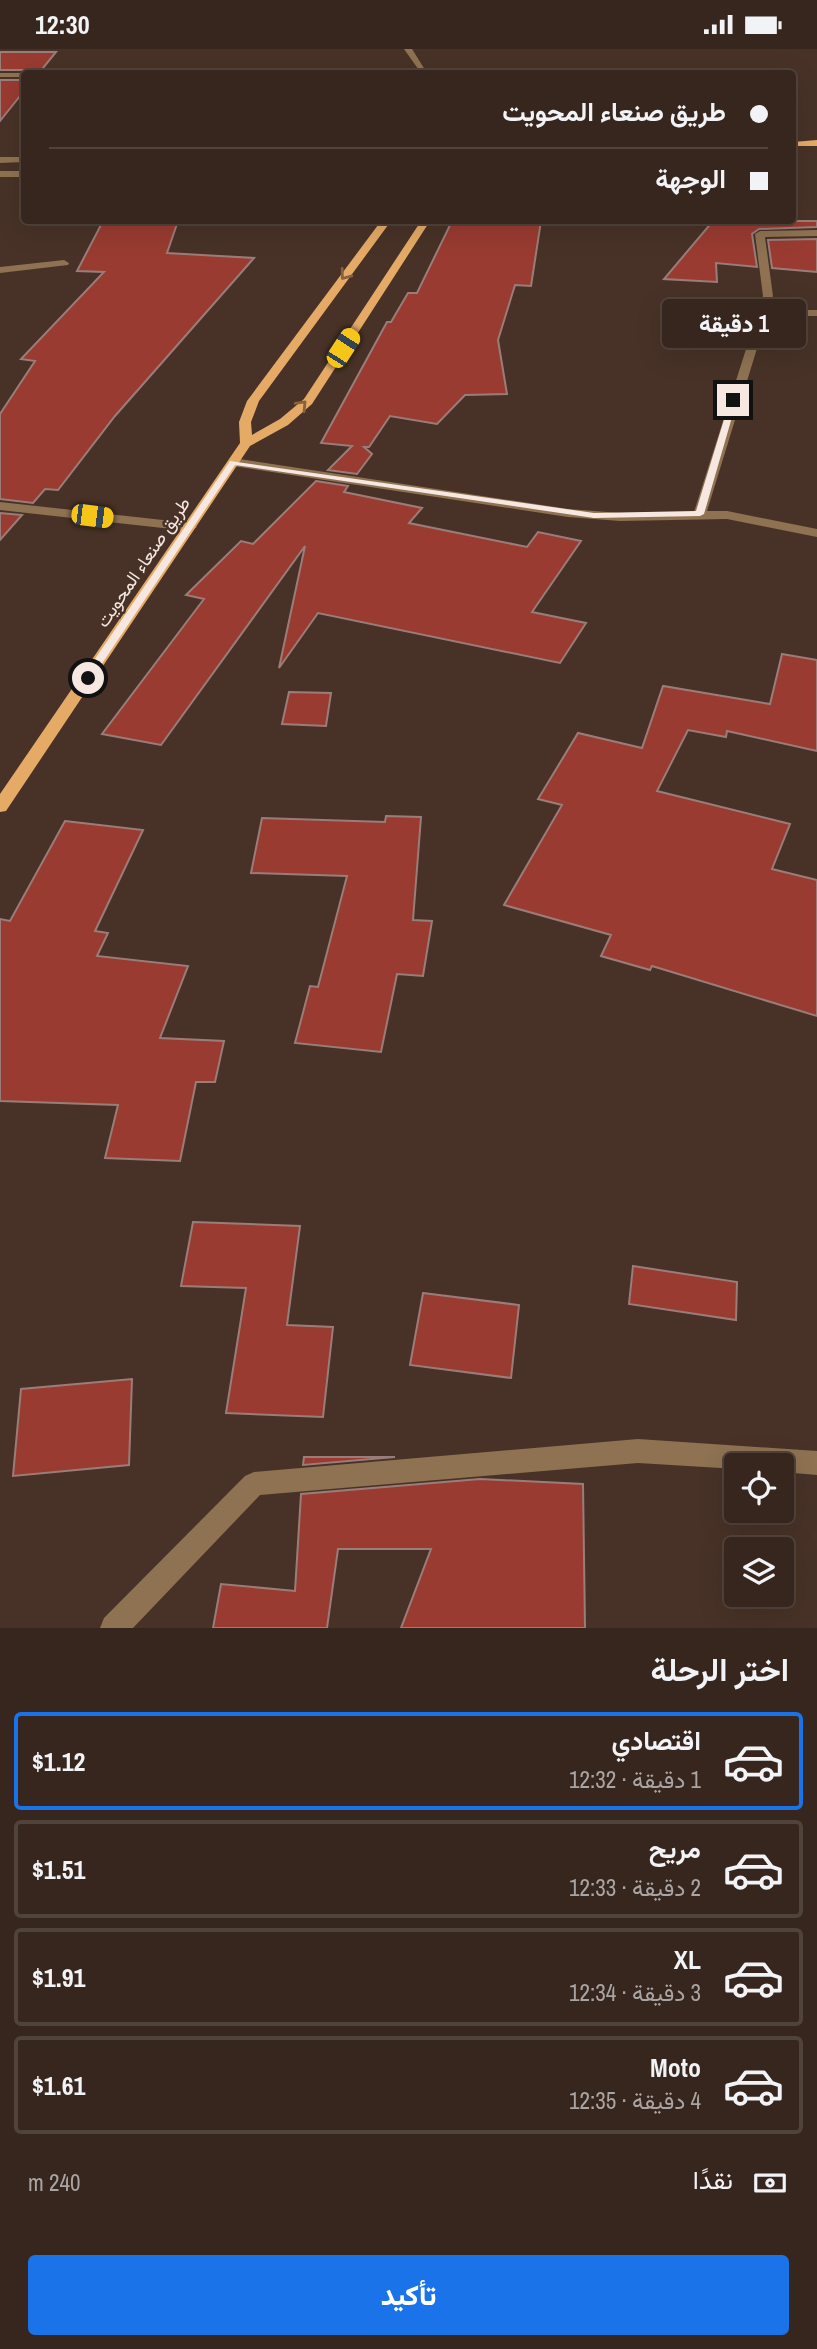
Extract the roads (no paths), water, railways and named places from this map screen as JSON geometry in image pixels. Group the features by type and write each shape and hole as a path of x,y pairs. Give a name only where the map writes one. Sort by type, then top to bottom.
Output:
{"main road":[{"path":"796,144 817,143"},
{"name":"طريق صنعاء المحويت","path":"246,443 245,422 253,401 384,224"},
{"name":"طريق صنعاء المحويت","path":"0,807 246,443 284,422 308,401 423,224"}],"street":[{"path":"408,49 422,70"},
{"path":"0,75 21,75"},
{"path":"0,160 21,160"},
{"path":"0,174 21,174"},
{"path":"700,514 768,296 760,234 817,233"},
{"path":"0,270 64,263"},
{"path":"762,313 817,313"},
{"path":"233,463 594,516 700,514 754,518 817,533"},
{"path":"0,506 190,527"},
{"path":"114,1628 254,1484 638,1451 817,1463"}]}
